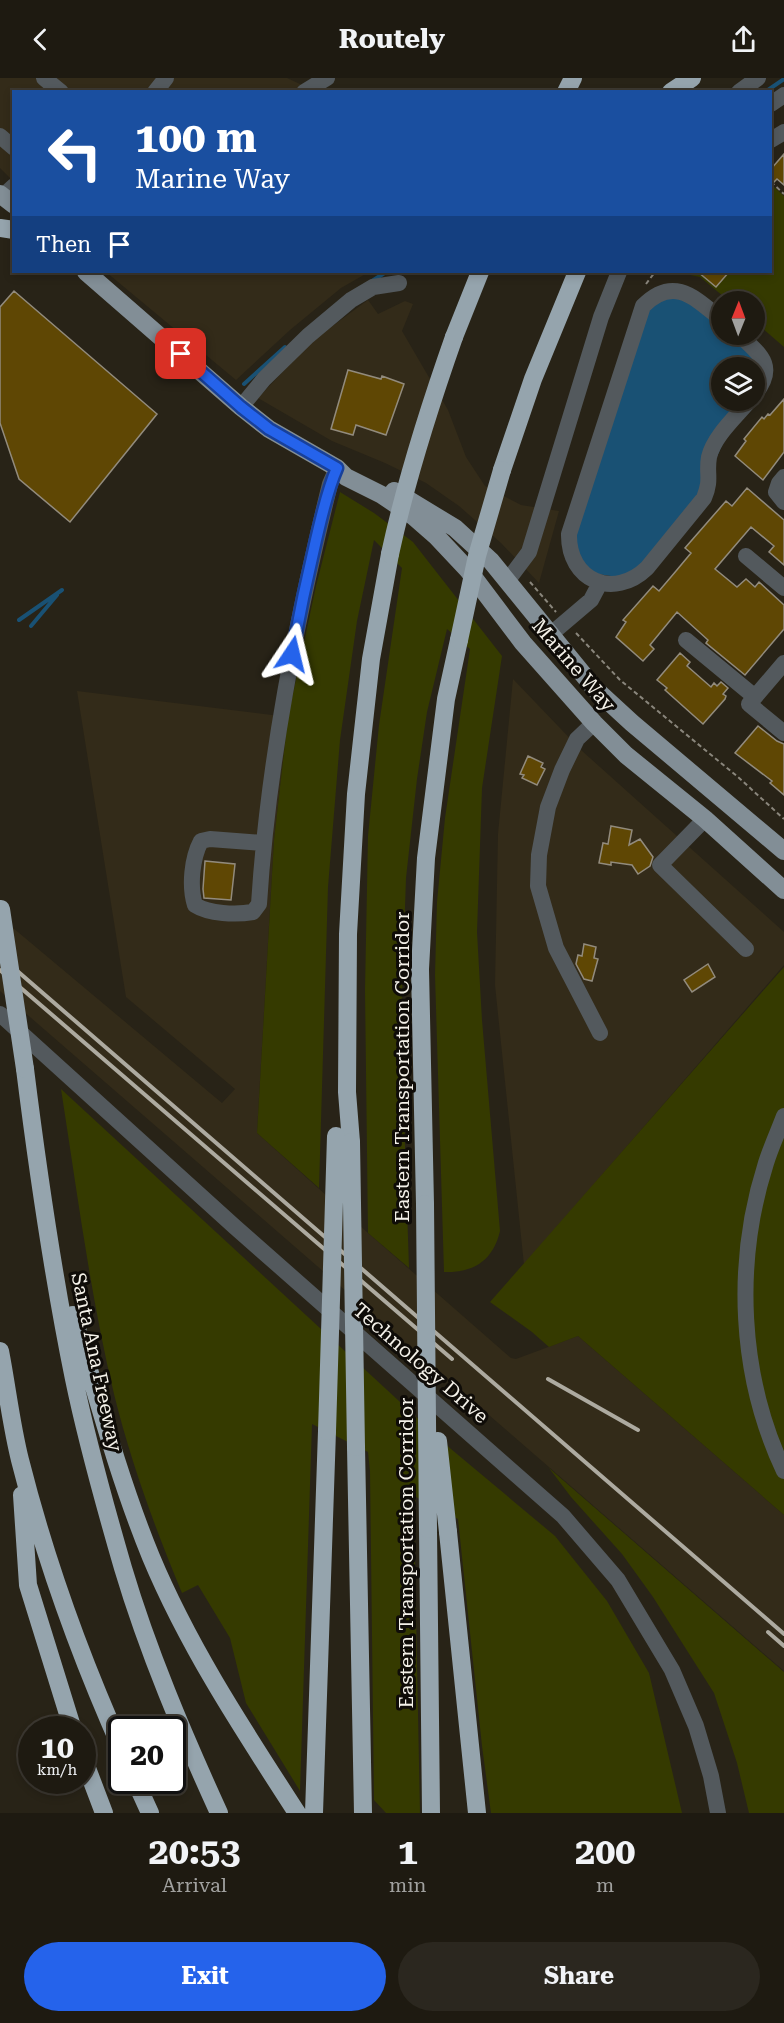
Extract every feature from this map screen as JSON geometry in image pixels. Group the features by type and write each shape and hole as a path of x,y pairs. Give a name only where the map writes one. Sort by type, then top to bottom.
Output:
{"highway":[{"path":"673,90 692,78"},
{"path":"314,1813 327,1431 347,1092 348,934 356,794 371,658 399,511 430,405 480,273"},
{"name":"Eastern Transportation Corridor","path":"431,1813 428,1347 420,969 426,858 446,699 477,556 502,470 533,379 577,273"},
{"name":"Santa Ana Freeway","path":"1,906 39,1181 74,1379 124,1570 186,1740 219,1813"},
{"path":"344,1139 356,1447 363,1812"},
{"path":"49,1235 126,1492 151,1557 186,1632 254,1747 297,1813"},
{"path":"428,1347 477,1813"},
{"path":"0,1351 20,1458 56,1582 93,1686 108,1719"},
{"path":"20,1458 28,1585 70,1716"},
{"path":"96,1792 104,1813"},
{"path":"141,1794 150,1813"}],"main road":[{"name":"Marine Way","path":"87,273 269,429 337,468 346,477 382,495 413,516 437,537 468,570 523,643 594,723 626,755 705,819 784,890"},
{"name":"Marine Way","path":"337,468 351,469 419,504 455,528 491,561 513,574 558,628 602,696 784,851"}],"street":[{"path":"44,78 59,90"},
{"path":"157,90 166,78"},
{"path":"307,90 327,78"},
{"path":"742,90 758,78"},
{"path":"0,136 12,146"},
{"path":"513,574 529,552 601,317 619,273"},
{"path":"241,407 264,379 301,343 351,300 373,287 399,283"},
{"path":"711,312 684,291 659,294 643,306 569,534 569,545 573,558 589,579 613,585 625,583 638,577 647,568 704,498 709,486 709,459 714,444 741,411"},
{"path":"751,345 762,357"},
{"path":"263,843 210,839 201,841 195,852 192,896 195,905 204,910 244,914 253,912 259,904 263,843 280,716 303,593 330,484 337,468"},
{"path":"784,477 776,492 784,502"},
{"path":"746,556 784,588"},
{"path":"558,628 591,600 600,583"},
{"path":"686,640 752,700 784,734"},
{"path":"752,700 784,663"},
{"path":"594,723 577,739 548,807 539,855 538,886 556,948 600,1033"},
{"path":"705,819 660,865 746,948"},
{"name":"Technology Drive","path":"0,1014 235,1227 563,1516 618,1580 672,1670 696,1726 711,1776 718,1813"},
{"path":"784,1116 766,1163 753,1215 747,1265 746,1319 753,1374 763,1417 784,1471"}],"path":[{"path":"772,183 784,194"},
{"path":"513,574 558,628 738,777 784,819"}],"shaded area":[{"path":"0,78 287,78 313,90 12,90 12,180 0,168"},
{"path":"107,273 367,273 341,288 290,330 236,380"},
{"path":"368,300 378,314 405,301 413,304 402,331 448,410 466,457 485,486 521,505 559,511 539,583 501,543 459,506 426,483 332,441 258,398 312,341"},
{"path":"513,679 581,750 784,932 784,965 524,1265 495,985 498,834"},
{"path":"77,691 288,717 274,840 257,1133 511,1358 516,1359 578,1336 784,1515 784,1671 0,991 0,917 222,1103 235,1089 126,997"}],"green space":[{"path":"772,185 784,196 784,347 765,331 765,291 717,291 700,277 681,273 772,273"},
{"path":"340,492 374,513 413,542 502,656 482,788 477,932 500,1231 487,1257 473,1267 454,1272 444,1272 435,975 437,902 445,818 470,649 447,629 427,712 406,878 401,1024 409,1268 368,1233 365,990 368,836 379,725 402,568 374,540 357,621 340,740 328,887 319,1188 257,1133 274,840 288,717 316,586"},
{"path":"784,967 784,1515 578,1336 549,1347 490,1302"},
{"path":"61,1089 451,1449 555,1536 607,1601 649,1673 682,1813 491,1813 458,1519 416,1497 414,1512 420,1813 386,1813 374,1800 368,1452 312,1424 300,1791 246,1703 230,1638 198,1585 182,1593 144,1495 128,1445 105,1356 84,1242"},
{"path":"549,1468 784,1672 784,1813 749,1813 737,1763 714,1693 653,1597 622,1554 571,1497"}],"water":[{"path":"676,297 690,301 711,319 711,345 741,345 755,357 711,357 711,411 737,411 701,492 639,571 624,578 591,573 576,550 577,531 644,315 660,299"}],"building":[{"path":"784,154 784,185 777,179 772,184 772,168"},
{"path":"699,273 728,273 716,287"},
{"path":"14,291 157,414 70,522 19,479 0,423 0,307"},
{"path":"348,370 381,379 382,376 404,384 386,435 356,425 353,435 331,429"},
{"path":"784,399 784,452 763,480 735,456 746,441 744,439 762,417 764,419 768,414 770,415"},
{"path":"747,488 784,520 784,565 769,552 774,546 751,527 715,569 737,587 746,579 755,587 759,582 784,605 784,629 745,675 706,643 708,640 677,612 650,645 654,649 643,661 616,637 626,622 623,620 653,586 659,591 691,553 685,548 726,501 732,506"},
{"path":"680,653 690,662 687,666 711,687 714,683 717,686 721,682 728,688 723,694 726,696 725,699 703,724 657,680"},
{"path":"758,726 784,744 784,795 770,783 772,781 735,753"},
{"path":"528,756 543,763 541,767 545,769 537,785 522,778 524,775 520,774"},
{"path":"611,826 632,830 629,845 640,839 653,857 650,866 638,874 632,865 599,863 603,843 608,844"},
{"path":"205,861 235,864 231,900 204,898"},
{"path":"584,944 596,947 594,958 598,959 592,981 584,979 576,964 578,955 582,956"},
{"path":"708,964 715,977 692,992 684,980"}],"waterway":[{"path":"768,90 784,79"},
{"path":"372,281 384,273"},
{"path":"244,384 285,347"},
{"path":"19,620 62,590"},
{"path":"31,626 57,595"}],"railway":[{"path":"0,956 784,1634"},
{"path":"0,970 452,1359"},
{"path":"548,1379 638,1430"},
{"path":"768,1632 784,1646"}],"route":[{"path":"181,354 269,429 337,468 330,484 303,593 292,654"}]}
